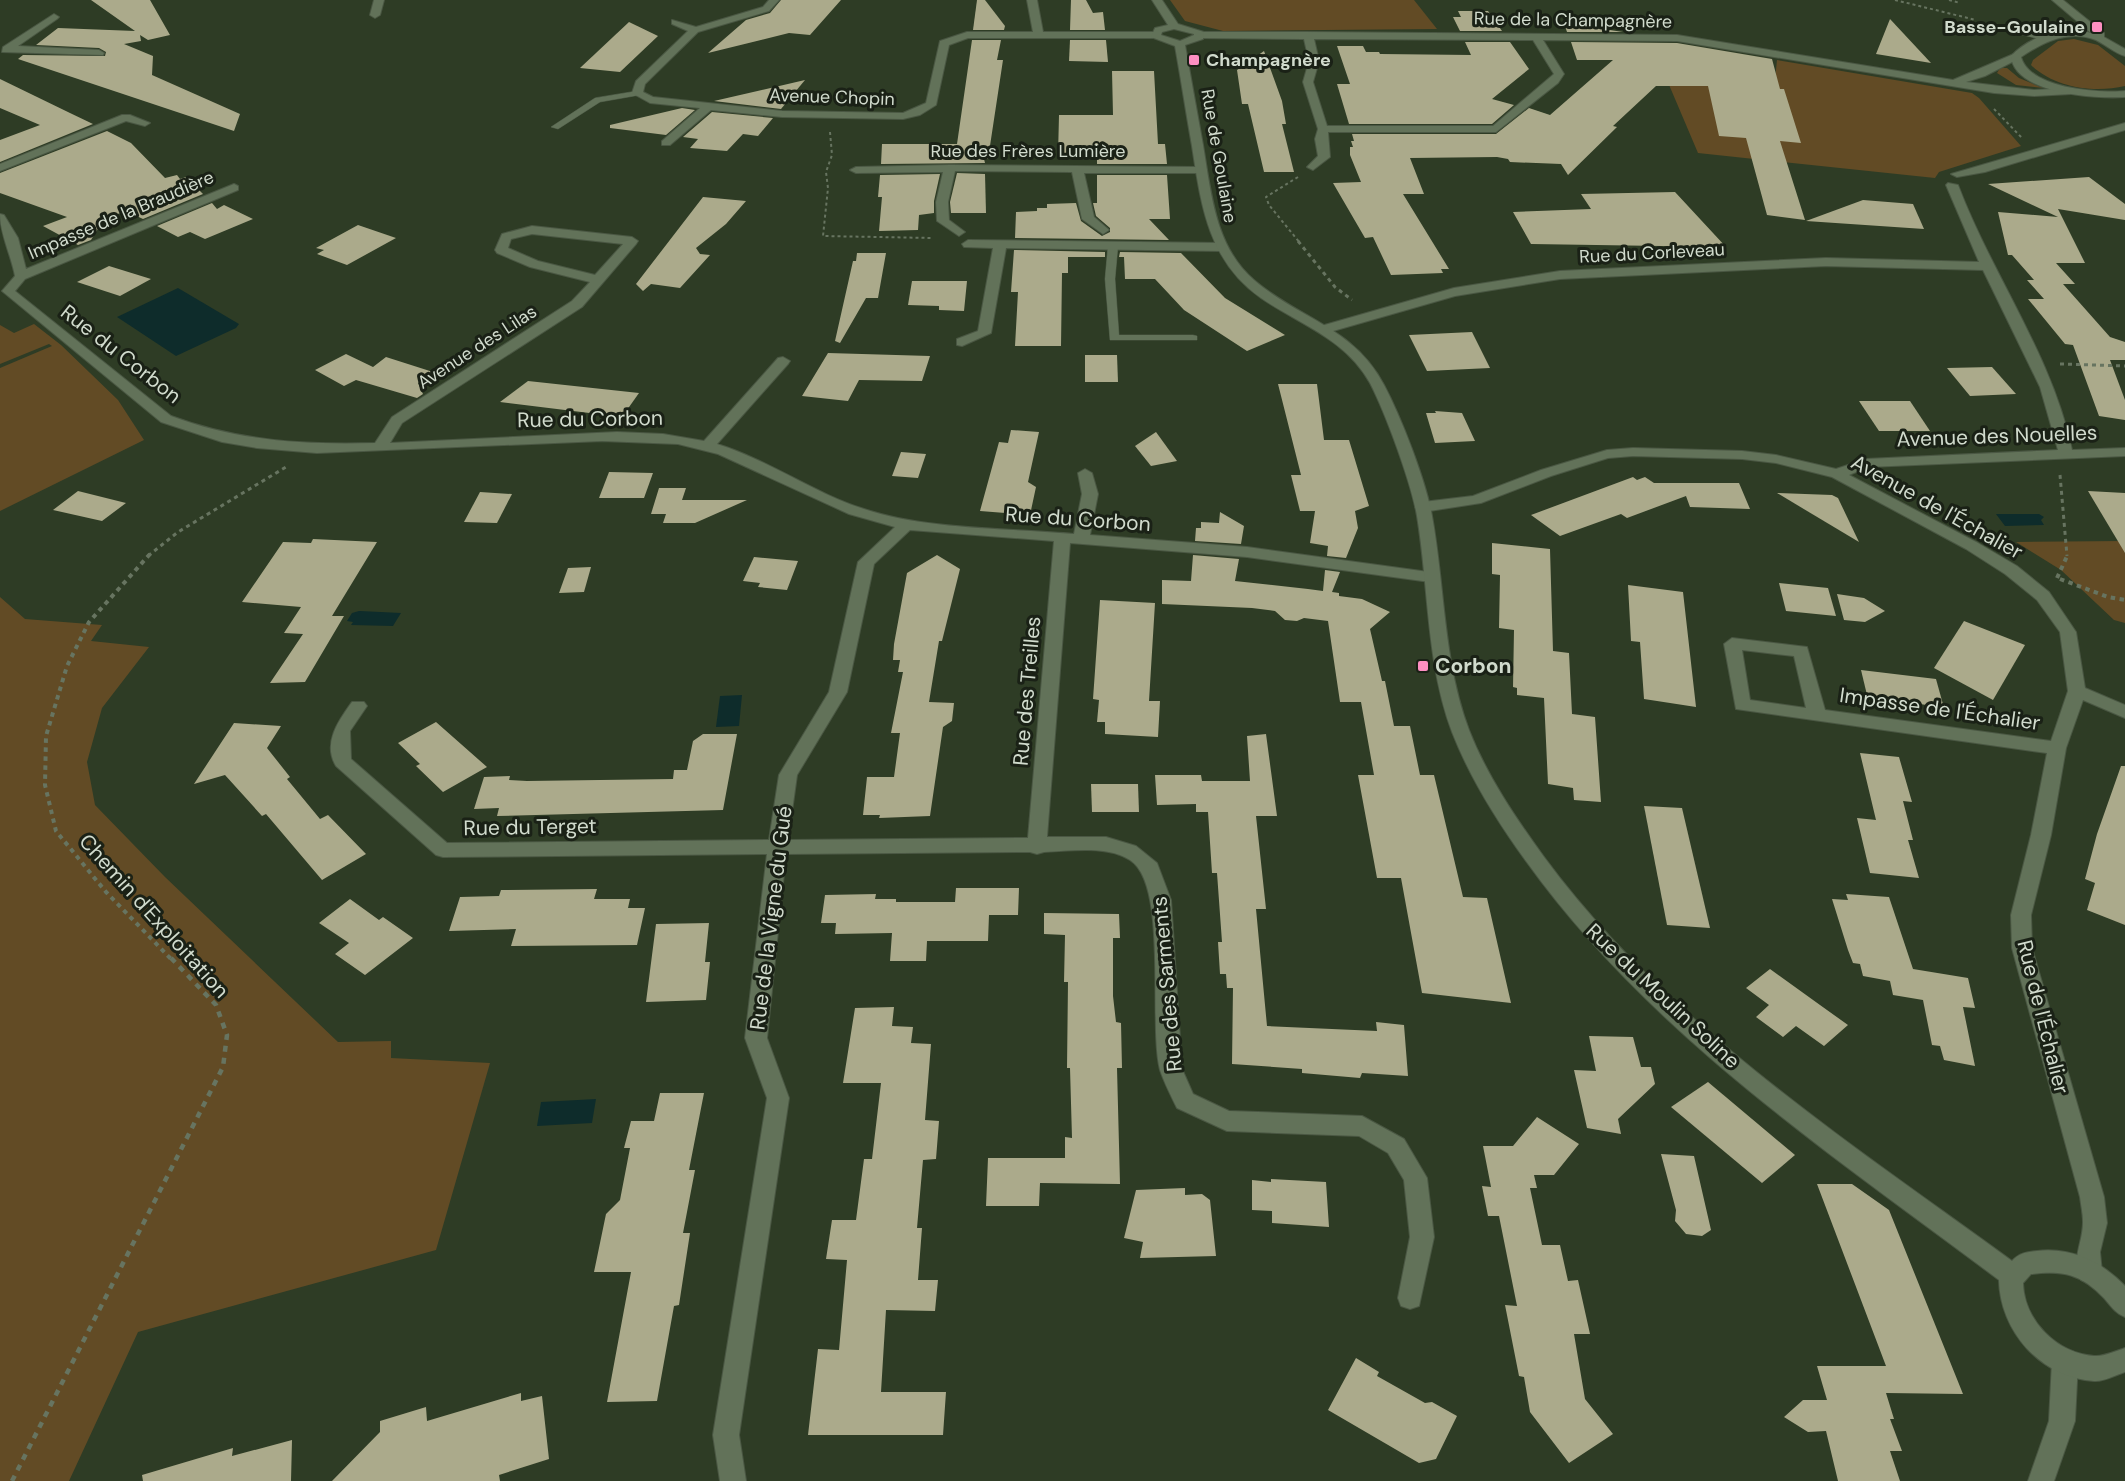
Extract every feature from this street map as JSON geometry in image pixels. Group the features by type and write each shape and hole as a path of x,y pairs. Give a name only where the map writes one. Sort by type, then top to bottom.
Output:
{"street":[{"path":"375,15 379,0"},
{"path":"637,93 640,83 695,30 766,9 774,0"},
{"path":"1032,0 1039,35"},
{"path":"1157,0 1174,26"},
{"path":"2057,0 2125,53"},
{"path":"2055,34 2072,25 2076,16"},
{"path":"4,52 54,17"},
{"path":"675,22 695,30"},
{"path":"1174,26 1189,28 1200,35 1192,42 1180,44 1160,40 1155,35 1158,30 1174,26"},
{"path":"2055,34 2085,33 2104,38"},
{"name":"Rue de la Champagnère","path":"1941,80 1972,79 1995,64 2016,56 2044,38 2055,34"},
{"name":"Avenue Chopin","path":"637,93 650,100 782,114 903,116 916,113 930,105 944,43 967,35 1155,35"},
{"name":"Rue de la Champagnère","path":"1200,35 1690,39 1979,88 2034,93 2071,91"},
{"path":"1308,35 1314,61 1308,82 1323,129 1321,139 1324,157 1313,167"},
{"path":"1323,129 1496,129 1554,81 1559,74 1536,36"},
{"name":"Rue de Goulaine","path":"1180,44 1214,234 1249,282 1326,328"},
{"path":"4,52 99,53"},
{"path":"2016,56 2020,68 2034,78 2125,106"},
{"name":"Rue de la Champagnère","path":"1986,72 2004,85 2034,93"},
{"path":"2088,94 2125,94"},
{"path":"666,143 709,106"},
{"path":"0,168 126,117 145,123"},
{"path":"2066,455 2064,438 2052,402 1959,207 1954,180 2125,126"},
{"path":"950,168 942,202 943,221 959,232"},
{"name":"Rue des Frères Lumière","path":"856,170 950,168 1201,170"},
{"path":"1077,169 1088,219 1103,230"},
{"name":"Impasse de la Braudière","path":"21,276 234,188"},
{"path":"0,218 6,225 18,258 21,276"},
{"name":"Avenue des Lilas","path":"380,448 397,420 577,304 599,280 632,241 532,230 514,233 501,243 501,250 515,258 599,280"},
{"path":"968,244 1222,247"},
{"path":"962,342 984,333 1000,245"},
{"name":"Rue du Corleveau","path":"1326,328 1454,292 1560,275 1826,262 1987,266"},
{"name":"Rue du Corbon","path":"21,276 4,290 166,419 194,431 234,442 273,448 318,449 637,436 680,440 707,446 855,512 906,525 1246,552 1431,577"},
{"name":"Rue du Moulin Soline","path":"1326,328 1357,353 1369,370 1395,426 1423,507 1431,577 1455,709 1474,761 1497,804 1533,860 1573,911 1629,970 1757,1082 2013,1276"},
{"path":"707,446 734,420 761,383 783,361"},
{"name":"Avenue de l'Échalier","path":"1423,507 1476,500 1584,459 1633,452 1742,455 1776,459 1837,474 1972,546 2033,588 2056,613 2068,632 2077,692"},
{"name":"Avenue des Nouelles","path":"1837,474 1847,468 1877,462 2125,452"},
{"path":"1081,540 1090,494 1085,473"},
{"name":"Rue de la Vigne du Gué","path":"733,1481 726,1435 777,1098 756,1038 777,847 788,775 838,692 866,562 906,525"},
{"name":"Rue des Treilles","path":"1037,847 1062,539"},
{"name":"Impasse de l'Échalier","path":"1817,715 1801,651 1732,644 1742,705 2057,748"},
{"path":"2077,692 2125,712"},
{"name":"Rue de l'Échalier","path":"2077,692 2057,748 2041,835 2021,915 2022,948 2092,1197 2095,1223 2088,1252 2090,1272"},
{"name":"Rue du Terget","path":"358,706 341,731 342,761 444,850 777,847"},
{"name":"Rue des Sarments","path":"777,847 1037,847 1106,844 1130,849 1146,861 1157,881 1161,900 1171,1069 1185,1101 1227,1121 1362,1126 1395,1146 1415,1178 1422,1237 1410,1299"},
{"path":"2125,1305 2105,1283 2090,1272 2074,1264 2044,1259 2020,1267 2013,1276 2009,1294 2015,1315 2040,1346 2065,1361 2093,1368 2106,1368 2125,1360"},
{"path":"2041,1481 2062,1421 2065,1361"}],"lane":[{"path":"1992,25 2044,38"},
{"name":"Avenue Chopin","path":"555,127 598,100 637,93"},
{"path":"1113,246 1110,279 1114,338 1193,338"}],"path":[{"path":"1895,0 1992,25"},
{"path":"1949,0 1960,3"},
{"path":"1979,88 1978,94 2030,146 2042,152"},
{"path":"1313,167 1266,197 1269,205 1335,287 1360,307 1374,314"},
{"path":"2035,364 2125,366"},
{"name":"Chemin d'Exploitation","path":"12,1481 208,1099 223,1067 227,1035 216,1005 106,892 56,831 45,785 46,736 66,666 89,622 142,561 178,532 318,449"},
{"path":"2057,579 2068,554 2059,465 2066,455"},
{"path":"2033,588 2057,579 2125,600"}],"shaded area":[{"path":"1170,0 1414,0 1437,29 1223,31 1185,21"},
{"path":"2074,39 2098,45 2125,66 2125,86 2101,89 2075,87 2051,79 2031,65 2033,60 2058,41"},
{"path":"1777,60 1972,93 2021,146 1939,172 1935,178 1698,153 1664,73 1775,80"},
{"path":"2000,68 2007,68 2019,78 2043,88 2016,85 1997,73"},
{"path":"34,324 61,345 118,400 144,440 0,511 0,368 52,346 49,344 0,364 0,325 14,333"},
{"path":"2125,541 2125,623 2114,620 2061,570 2016,542"},
{"path":"0,597 25,619 102,625 91,641 149,647 102,708 87,762 95,805 165,877 338,1042 391,1041 391,1058 490,1063 436,1250 138,1332 69,1481 0,1481"}],"water":[{"path":"178,288 239,324 236,328 176,356 117,317"},
{"path":"1996,514 2039,514 2044,517 2041,520 2044,525 2005,526"},
{"path":"359,611 401,613 393,626 351,625 353,622 347,621 352,613"},
{"path":"742,695 739,726 716,727 720,696"},
{"path":"596,1099 592,1123 537,1126 541,1102"}],"building":[{"path":"91,0 150,0 170,35 148,40 140,35 141,41 124,44 153,56 152,75 240,114 234,131 18,59 23,55 105,56 106,52 99,48 36,45 58,28 135,31"},
{"path":"781,0 841,0 810,35 789,33 708,53 746,20 770,13"},
{"path":"977,0 985,0 1005,26 1004,30 973,30"},
{"path":"1071,0 1086,0 1093,13 1103,12 1105,30 1070,30"},
{"path":"1458,11 1488,11 1502,31 1460,31 1453,17 1461,17"},
{"path":"1890,19 1931,63 1876,54"},
{"path":"629,22 658,36 620,72 580,68"},
{"path":"1564,23 1623,32 1567,32"},
{"path":"972,40 1001,40 997,60 1003,60 988,159 984,159 985,163 881,164 882,144 957,144"},
{"path":"1070,40 1106,40 1108,62 1069,61"},
{"path":"1465,42 1510,42 1529,69 1492,99 1514,105 1492,124 1349,124 1337,84 1350,84 1337,46 1363,46 1366,52 1379,52 1380,54 1471,55"},
{"path":"1571,42 1677,43 1772,59 1780,89 1784,89 1801,143 1780,141 1805,220 1767,215 1746,138 1719,136 1708,86 1656,86 1613,126 1617,127 1568,175 1561,164 1510,162 1508,159 1497,157 1410,158 1424,194 1403,194 1449,269 1441,269 1443,273 1391,275 1373,237 1365,238 1333,183 1361,182 1350,155 1350,147 1353,147 1351,141 1354,141 1352,134 1496,134 1529,108 1550,115 1613,60 1577,60"},
{"path":"1264,51 1282,101 1286,124 1282,124 1294,172 1264,172 1248,104 1242,104 1237,70"},
{"path":"1112,71 1154,71 1158,144 1165,144 1167,164 1097,164 1097,157 1058,156 1059,115 1113,115"},
{"path":"0,79 93,124 0,162 0,140 40,125 0,108"},
{"path":"805,80 781,109 714,101"},
{"path":"682,108 695,110 666,135 610,128 610,125"},
{"path":"712,112 773,118 758,136 743,134 727,151 690,148 698,139 683,137"},
{"path":"107,131 131,143 165,178 177,175 180,179 186,177 203,194 143,219 126,211 104,219 91,240 78,245 43,226 67,217 0,193 0,173"},
{"path":"957,173 985,174 986,213 951,213 950,202"},
{"path":"940,174 934,201 934,213 919,215 918,230 879,231 882,197 878,197 880,175"},
{"path":"1097,175 1167,175 1170,219 1149,219 1169,240 1015,238 1016,212 1037,211 1037,208 1047,208 1047,204 1076,203 1081,221 1102,236 1110,232 1110,228 1096,216 1093,203 1097,203"},
{"path":"2089,177 2125,204 2125,220 2058,209 2085,263 2056,263 2075,284 2063,284 2110,337 2125,342 2125,360 2110,360 2125,400 2125,420 2099,416 2073,345 2065,344 2028,299 2044,299 2027,280 2034,280 2012,255 2008,255 1998,212 2058,217 1988,184"},
{"path":"1675,192 1726,247 1531,244 1513,212 1591,209 1581,194"},
{"path":"703,197 746,201 726,224 696,248 700,254 710,255 680,288 651,284 643,291 636,284"},
{"path":"1863,200 1913,204 1924,229 1806,221"},
{"path":"212,203 217,209 224,205 253,219 205,239 190,232 178,237 157,226"},
{"path":"358,225 396,238 347,265 317,254 324,250 316,248"},
{"path":"1014,250 1105,252 1105,257 1068,257 1068,273 1062,273 1061,346 1015,346 1018,292 1011,292"},
{"path":"1120,252 1181,253 1225,298 1285,335 1247,351 1184,310 1155,279 1125,279 1124,257 1119,257"},
{"path":"857,253 886,253 878,298 866,298 840,343 835,341 853,261 856,261"},
{"path":"109,266 151,279 120,296 77,282"},
{"path":"912,281 967,281 964,311 939,310 939,306 908,305"},
{"path":"1472,332 1490,368 1427,371 1409,335"},
{"path":"828,353 930,356 922,381 859,380 848,401 802,396"},
{"path":"346,354 373,367 386,357 433,372 418,383 423,394 417,398 356,380 344,386 315,370"},
{"path":"1085,355 1117,355 1118,382 1085,382"},
{"path":"1992,367 2016,394 1970,396 1947,368"},
{"path":"528,381 639,393 622,417 500,402"},
{"path":"1278,384 1317,384 1324,440 1349,440 1369,506 1355,511 1358,528 1346,558 1327,556 1328,546 1310,543 1315,511 1300,511 1291,475 1301,475"},
{"path":"1859,401 1910,401 1930,431 1879,431"},
{"path":"1435,411 1462,413 1475,441 1435,443 1426,413 1436,413"},
{"path":"1011,430 1039,432 1028,482 1036,487 1030,515 980,511 999,442 1008,443"},
{"path":"1156,432 1177,461 1151,466 1135,446"},
{"path":"901,452 926,454 918,478 892,476"},
{"path":"609,472 653,473 644,498 599,498"},
{"path":"1633,477 1637,480 1645,477 1654,483 1739,483 1750,509 1690,507 1686,496 1627,518 1621,514 1560,536 1531,515"},
{"path":"659,488 686,488 682,500 747,500 695,523 663,523 666,514 651,514"},
{"path":"78,491 126,503 102,521 53,510"},
{"path":"2088,491 2125,493 2125,553"},
{"path":"480,492 512,494 497,523 464,522"},
{"path":"1777,493 1832,495 1838,498 1859,542"},
{"path":"1220,512 1244,526 1241,544 1195,541 1196,528 1201,528 1201,522 1219,523"},
{"path":"313,539 377,542 332,616 344,616 305,682 270,683 303,634 284,633 301,607 242,602 283,542 311,543"},
{"path":"1492,543 1550,549 1553,651 1569,653 1572,714 1595,717 1601,802 1574,800 1573,788 1548,784 1544,698 1517,695 1517,688 1513,687 1514,630 1499,628 1500,575 1492,574"},
{"path":"937,555 960,569 942,641 939,641 929,702 954,703 952,721 943,727 930,816 879,818 880,815 863,815 867,777 894,777 900,733 891,733 903,672 898,672 900,660 893,660 894,644 907,573"},
{"path":"1193,555 1239,559 1235,581 1323,591 1325,570 1340,572 1332,592 1339,593 1339,596 1362,599 1390,612 1370,629 1382,681 1385,681 1394,726 1410,726 1420,775 1434,775 1463,897 1487,898 1511,1003 1422,993 1401,878 1377,878 1358,775 1374,775 1361,702 1340,702 1328,621 1304,618 1297,621 1285,620 1275,611 1252,608 1162,604 1162,580 1191,581"},
{"path":"754,557 798,561 787,590 758,587 760,583 743,581"},
{"path":"591,567 584,592 559,593 568,568"},
{"path":"1779,583 1828,588 1836,616 1786,611"},
{"path":"1628,585 1683,592 1696,707 1644,699 1640,642 1631,641"},
{"path":"1837,594 1864,598 1885,611 1865,622 1844,620"},
{"path":"1100,600 1155,603 1149,701 1160,701 1158,737 1105,734 1105,722 1097,722 1099,700 1093,699"},
{"path":"1964,621 2025,645 1993,700 1934,668"},
{"path":"1861,670 1936,679 1944,708 1867,695"},
{"path":"436,722 487,767 443,792 416,766 420,764 398,743"},
{"path":"234,723 281,726 267,748 290,777 287,779 320,819 328,815 366,854 322,880 266,814 262,816 225,775 194,784"},
{"path":"703,734 737,734 723,810 497,816 499,808 474,809 484,777 510,776 509,780 527,781 673,779 674,770 687,770 693,741"},
{"path":"1266,734 1277,816 1256,816 1266,909 1256,909 1267,1026 1377,1031 1376,1022 1404,1025 1408,1076 1362,1073 1360,1078 1302,1073 1302,1069 1232,1064 1233,988 1227,988 1226,974 1220,974 1218,942 1222,942 1217,873 1212,873 1208,812 1196,812 1196,804 1157,805 1155,775 1201,775 1202,781 1250,781 1247,736"},
{"path":"1860,753 1899,757 1912,802 1903,801 1913,840 1908,840 1919,878 1870,873 1857,818 1876,820"},
{"path":"2121,766 2125,766 2125,925 2087,910 2095,883 2085,879 2097,834"},
{"path":"1091,784 1138,784 1139,812 1092,812"},
{"path":"1644,806 1682,808 1710,928 1667,925"},
{"path":"956,888 1019,888 1018,915 989,915 988,941 927,941 926,961 890,961 892,933 835,934 836,923 821,923 825,895 876,894 875,899 896,899 896,902 955,902"},
{"path":"597,889 594,899 630,899 628,908 645,908 637,945 511,946 516,929 449,931 460,897 499,896 501,890"},
{"path":"1846,894 1889,897 1913,969 1968,978 1975,1008 1963,1007 1975,1066 1944,1060 1940,1046 1932,1045 1923,1000 1893,995 1890,981 1863,976 1860,964 1853,963 1832,899 1848,900"},
{"path":"350,899 379,920 383,917 413,938 365,975 335,954 349,943 319,923"},
{"path":"1044,913 1119,914 1120,938 1113,938 1113,996 1116,1022 1121,1023 1122,1068 1117,1068 1120,1184 1040,1183 1039,1206 986,1206 988,1158 1065,1158 1065,1137 1072,1138 1070,1068 1067,1068 1068,982 1064,982 1065,935 1044,934"},
{"path":"709,923 705,962 710,962 706,1000 646,1002 656,924"},
{"path":"1770,969 1848,1025 1824,1046 1796,1026 1783,1037 1756,1017 1769,1005 1746,988"},
{"path":"894,1007 892,1026 913,1027 911,1043 931,1044 925,1120 939,1121 936,1159 923,1160 917,1228 922,1228 918,1280 938,1280 935,1311 886,1310 881,1392 946,1392 943,1435 808,1435 818,1349 839,1350 847,1260 826,1259 832,1220 856,1220 864,1159 872,1159 881,1083 843,1083 855,1008"},
{"path":"1589,1036 1633,1037 1641,1067 1651,1067 1655,1084 1618,1119 1621,1134 1587,1128 1574,1070 1596,1071"},
{"path":"1708,1082 1795,1155 1762,1183 1671,1107"},
{"path":"660,1093 704,1093 689,1170 695,1170 683,1233 690,1233 679,1305 674,1306 657,1401 607,1402 631,1272 594,1272 606,1214 620,1200 630,1148 624,1148 631,1121 654,1121"},
{"path":"1537,1117 1579,1144 1554,1175 1534,1175 1537,1188 1530,1188 1542,1245 1560,1245 1568,1281 1578,1280 1590,1334 1574,1334 1585,1399 1613,1434 1569,1463 1530,1412 1524,1377 1519,1376 1505,1305 1517,1306 1499,1216 1488,1216 1482,1186 1491,1187 1483,1146 1513,1146"},
{"path":"1661,1154 1694,1156 1711,1230 1702,1236 1686,1234 1675,1221 1676,1210"},
{"path":"1271,1179 1326,1182 1329,1227 1272,1223 1272,1211 1252,1210 1252,1180 1271,1182"},
{"path":"1817,1184 1852,1184 1889,1210 1963,1394 1886,1393 1894,1419 1890,1419 1902,1451 1890,1451 1900,1481 1838,1481 1826,1431 1808,1432 1784,1417 1803,1400 1827,1400 1817,1366 1886,1366"},
{"path":"1185,1188 1185,1195 1202,1194 1210,1200 1216,1256 1140,1258 1143,1242 1124,1238 1136,1190"},
{"path":"1356,1358 1379,1372 1377,1376 1425,1403 1432,1402 1457,1416 1436,1459 1419,1463 1328,1410"},
{"path":"521,1393 521,1401 542,1396 549,1459 499,1475 500,1481 332,1481 380,1432 380,1421 426,1407 427,1421"},
{"path":"292,1440 291,1481 143,1481 142,1475 233,1448 232,1456"}],"place":[{"name":"Basse-Goulaine","path":"2097,27"},
{"name":"Champagnère","path":"1194,60"},
{"name":"Corbon","path":"1423,666"}]}
